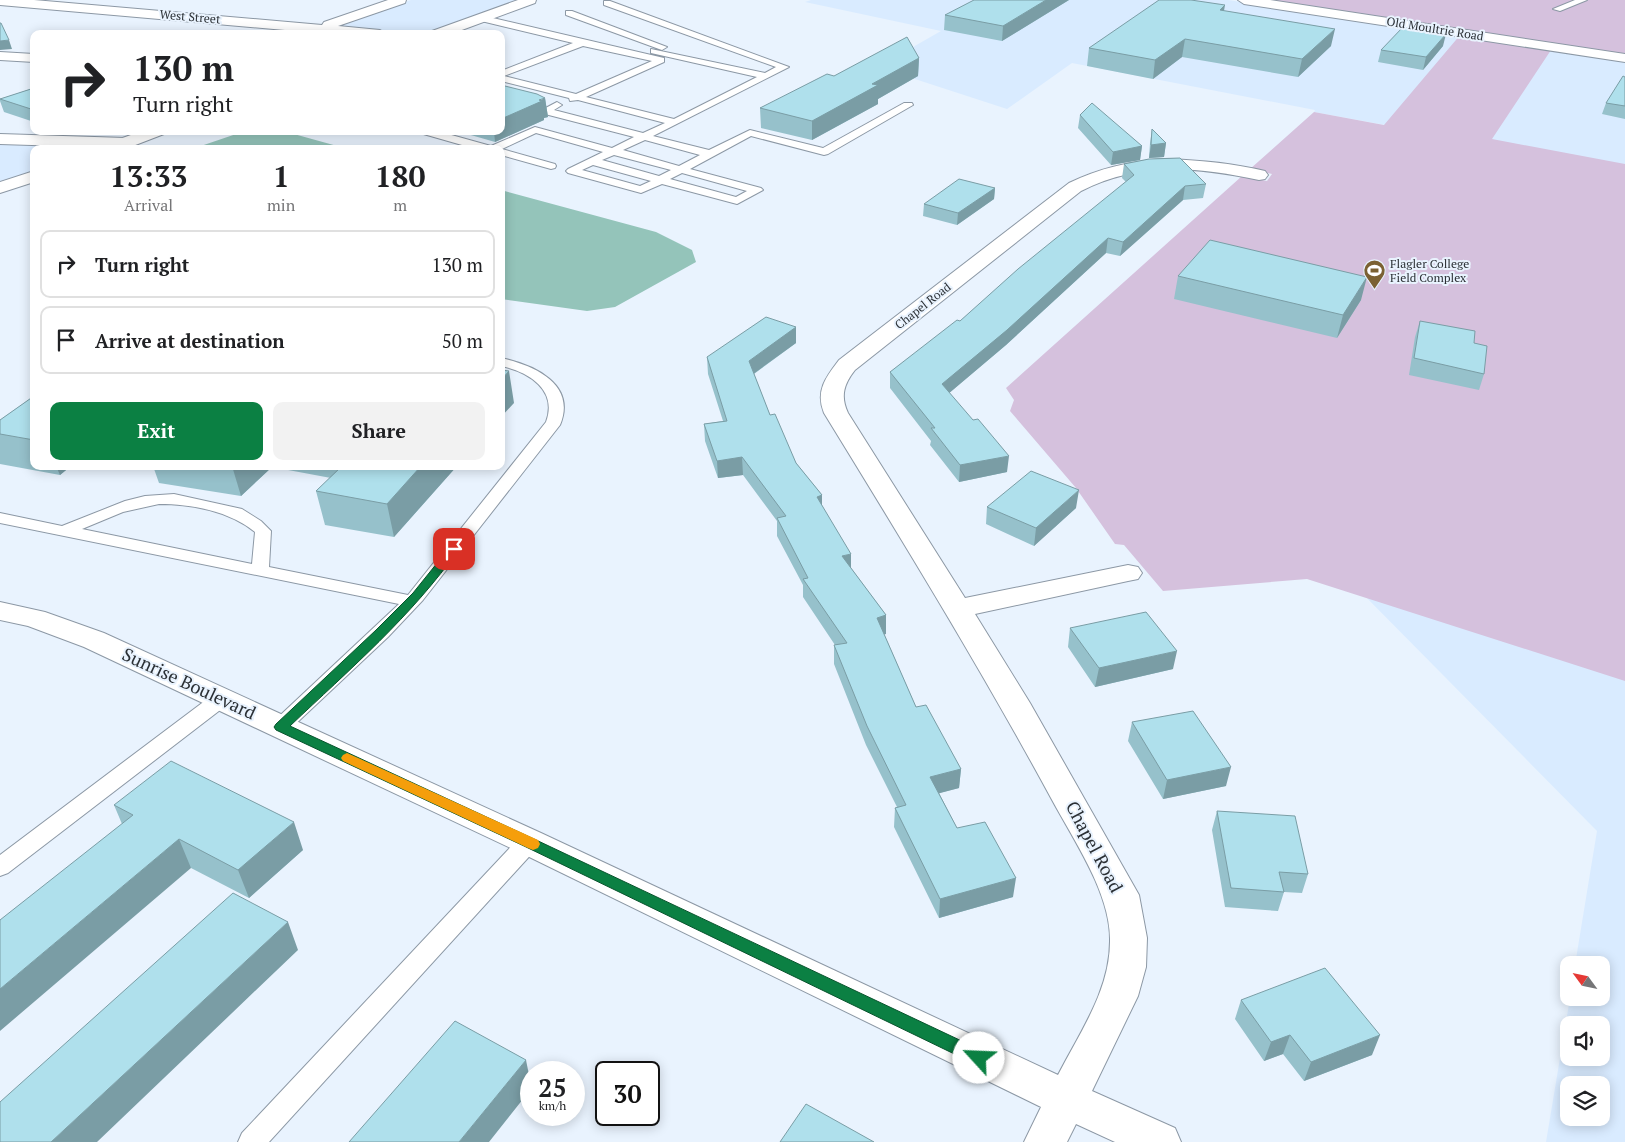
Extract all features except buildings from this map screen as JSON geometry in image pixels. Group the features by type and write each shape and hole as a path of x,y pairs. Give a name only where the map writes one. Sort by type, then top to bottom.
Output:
{"street":[{"path":"318,29 400,0"},
{"path":"447,30 530,0"},
{"name":"Old Moultrie Road","path":"1244,0 1625,58"},
{"name":"West Street","path":"0,2 330,30"},
{"path":"0,56 30,58"},
{"path":"120,145 147,135"},
{"path":"0,138 126,143"},
{"name":"Chapel Road","path":"1045,1142 1119,996 1127,967 1129,938 1121,895 1015,703 848,430 837,416 831,403 831,389 837,377 847,365 1086,180 1117,170 1171,165 1222,168 1259,175"},
{"path":"0,188 30,177"},
{"path":"958,609 1128,573"},
{"name":"Sunrise Boulevard","path":"0,611 35,619 94,640 529,842 1066,1099 1160,1142"}],"lane":[{"path":"1557,9 1583,0"},
{"path":"607,3 784,67 572,171 641,190 750,133 824,152 908,105"},
{"path":"569,13 662,47 641,56"},
{"path":"480,18 661,60 544,111 710,154"},
{"path":"505,74 582,43"},
{"path":"654,51 765,76"},
{"path":"505,77 675,122"},
{"path":"539,100 557,105"},
{"path":"503,145 535,130 757,190 736,201 592,161"},
{"path":"438,135 475,145"},
{"path":"505,153 551,166"},
{"path":"280,727 381,633 411,602 552,425 558,409 555,396 546,384 536,375 505,363"},
{"path":"64,531 115,509 144,501 174,499 230,510 248,518 263,531 260,571"},
{"path":"0,518 411,602"},
{"path":"0,868 221,700"},
{"path":"251,1142 529,842"}],"shaded area":[{"path":"411,0 519,0 435,30 373,30 334,27"},
{"path":"811,0 1228,0 1625,61 1625,169 1314,112 1315,110 1072,63 1007,109 878,67 941,31 805,2"},
{"path":"1268,0 1625,0 1625,54"},
{"name":"Flagler College Field Complex","path":"1461,34 1553,47 1492,139 1625,164 1625,681 1307,579 1163,591 1124,545 1115,544 1076,488 1010,411 1014,400 1006,388 1242,176 1267,181 1272,174 1250,169 1314,112 1384,125"},
{"path":"233,135 297,135 334,145 204,145"},
{"path":"0,143 69,145 30,145 30,172 0,183"},
{"path":"505,191 656,232 692,250 696,262 615,307 587,311 505,300"},
{"path":"1358,589 1625,675 1625,1142 1546,1142 1560,1058 1560,1066 1610,1066 1610,1016 1567,1016 1569,1006 1610,1006 1610,956 1576,956 1597,831"}],"slow traffic":[{"path":"347,758 533,844"}],"place":[{"name":"Flagler College Field Complex","path":"1374,290"}],"route":[{"path":"454,549 417,596 381,633 280,727 529,842 979,1058"}]}
